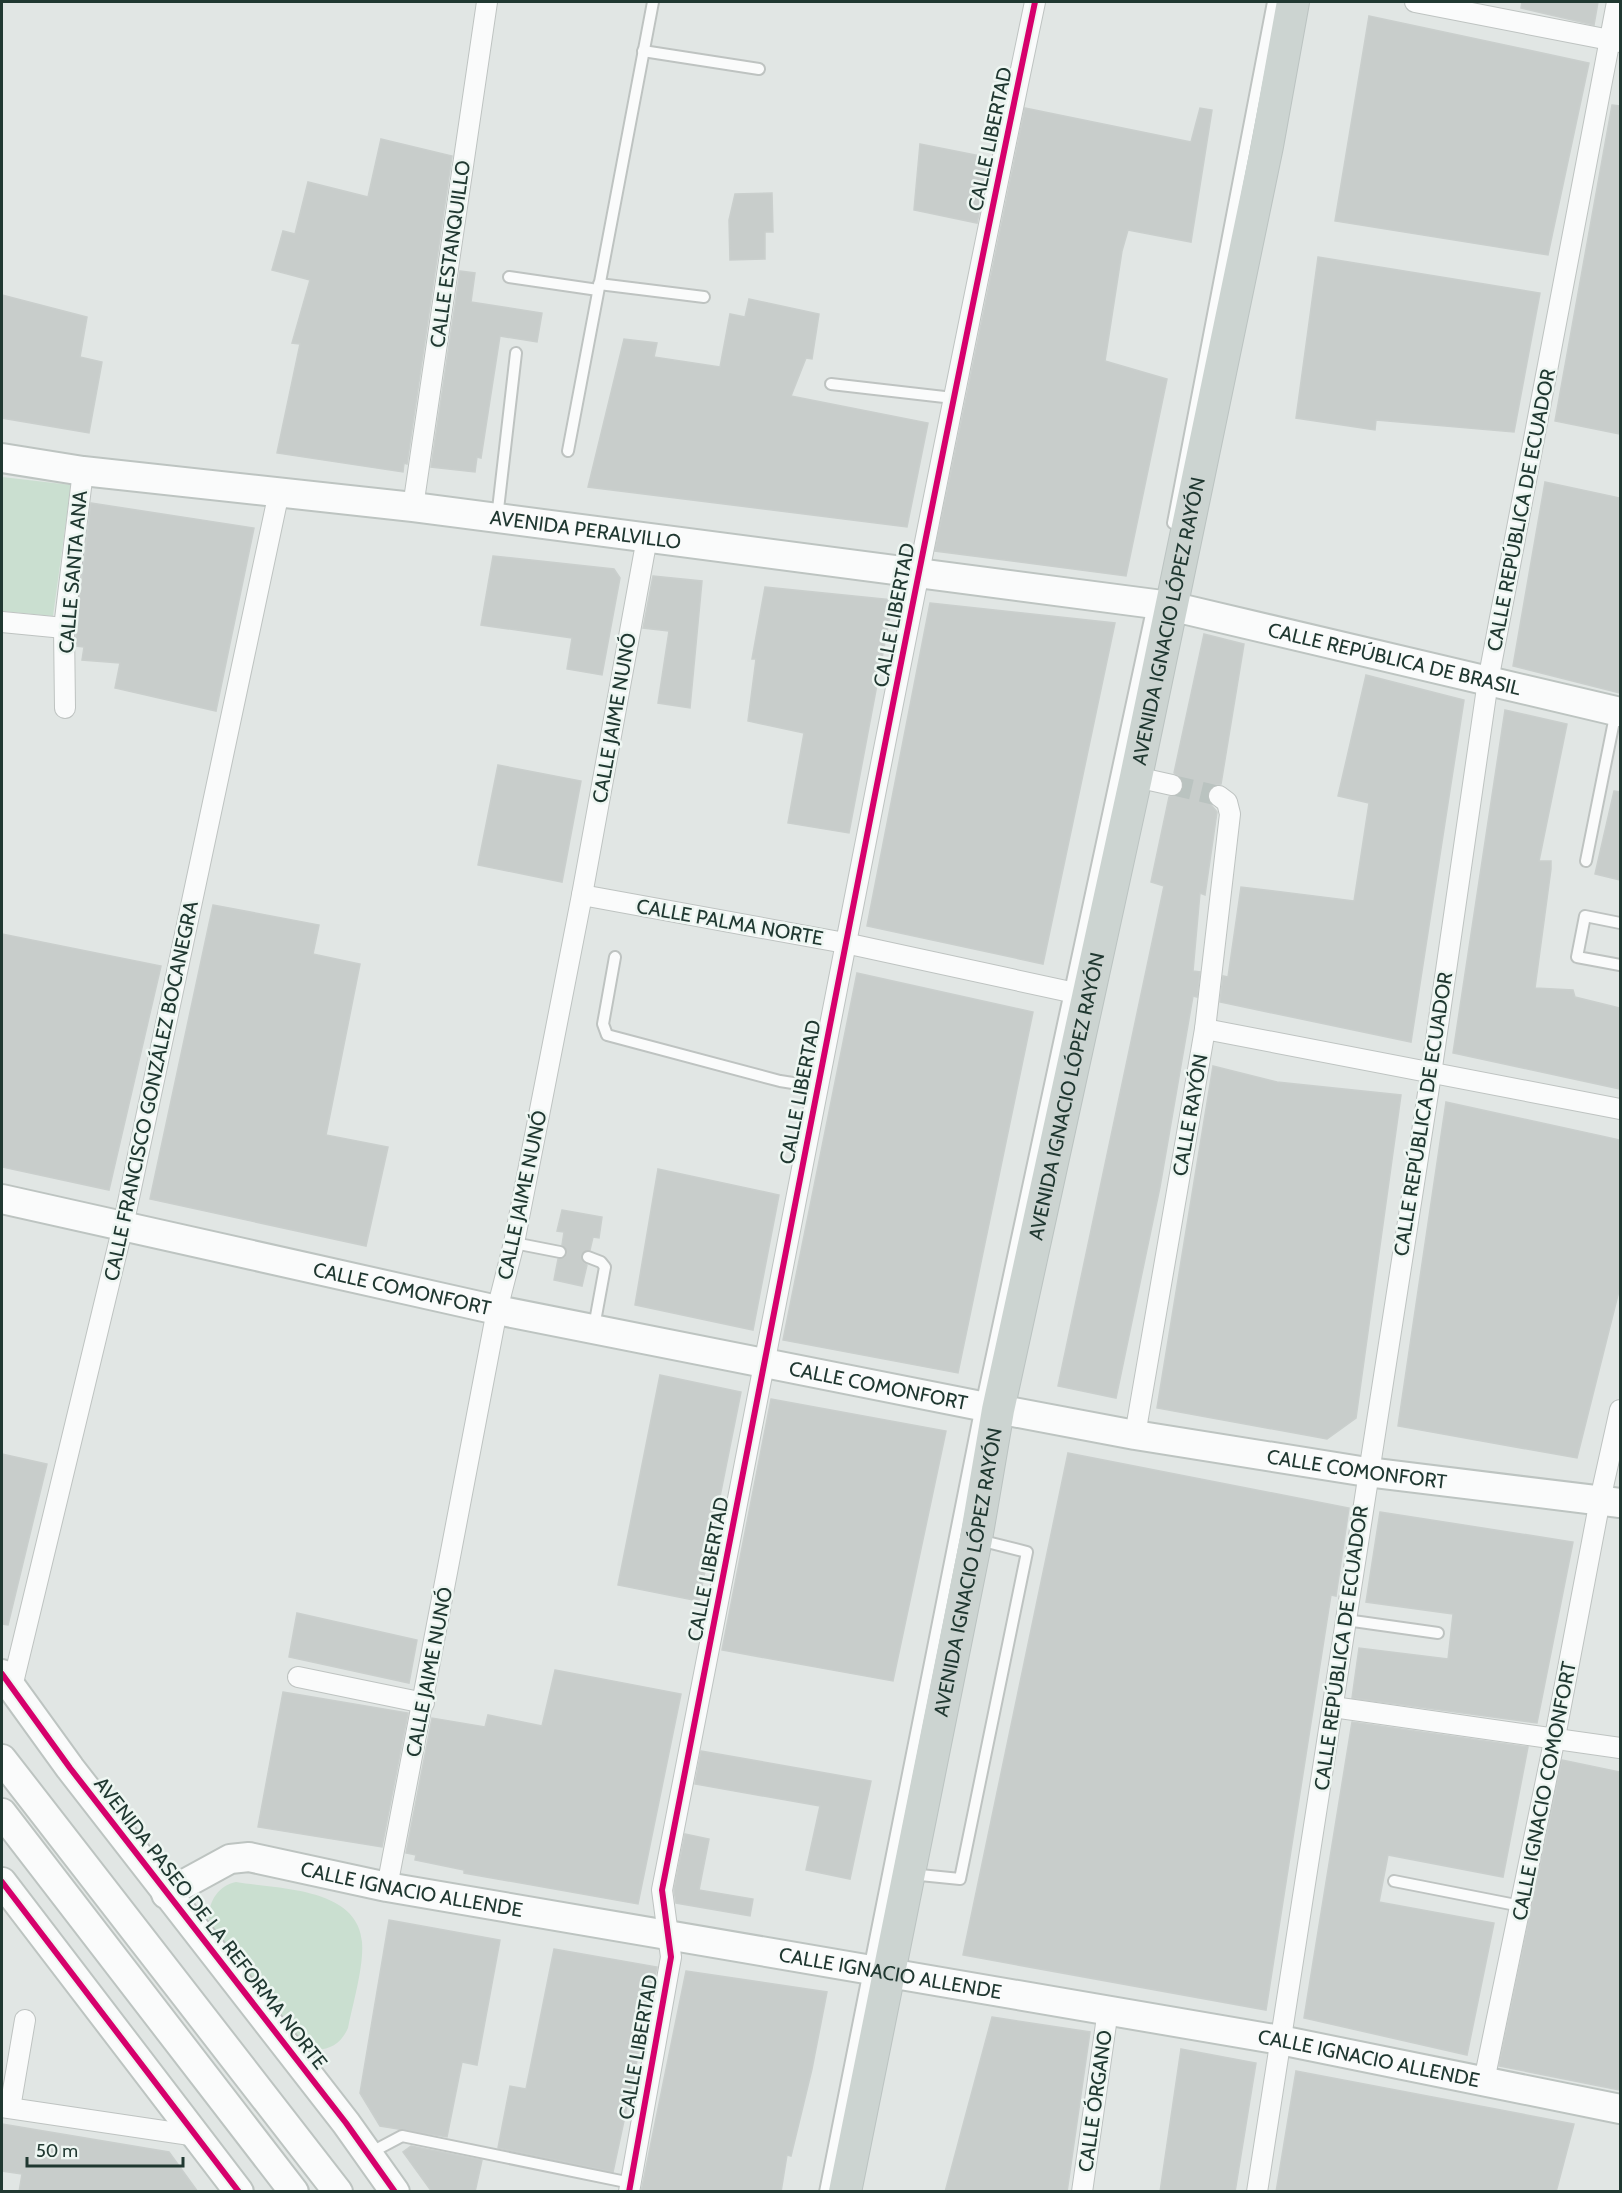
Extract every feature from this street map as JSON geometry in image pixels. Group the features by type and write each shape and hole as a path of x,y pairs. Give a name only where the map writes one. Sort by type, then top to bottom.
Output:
{"main road":[{"name":"AVENIDA IGNACIO LÓPEZ RAYÓN","path":"845,2192 878,1970 907,1874 976,1539 989,1408 1080,994 1136,777 1160,601 1267,146 1293,2"}],"street":[{"name":"CALLE ESTANQUILLO","path":"413,507 487,2"},
{"name":"CALLE LIBERTAD","path":"630,2187 671,1957 662,1890 845,943 920,573 952,398 1035,2"},
{"path":"1415,2 1615,41"},
{"name":"CALLE REPÚBLICA DE ECUADOR","path":"1257,2192 1333,1707 1367,1472 1431,1074 1488,681 1615,41 1617,2"},
{"name":"AVENIDA PERALVILLO","path":"2,458 83,471 413,507 920,573 1160,601"},
{"name":"CALLE SANTA ANA","path":"65,708 64,628 83,471"},
{"name":"CALLE FRANCISCO GONZÁLEZ BOCANEGRA","path":"7,1680 123,1226 279,492"},
{"name":"CALLE JAIME NUNÓ","path":"387,1887 498,1310 514,1243 582,895 647,538"},
{"name":"CALLE REPÚBLICA DE BRASIL","path":"1160,601 1618,711"},
{"path":"2,622 64,628"},
{"path":"1136,777 1172,785"},
{"name":"CALLE RAYÓN","path":"1135,1435 1205,1029 1230,814 1227,802 1219,796"},
{"name":"CALLE PALMA NORTE","path":"582,895 845,943 1080,994"},
{"path":"1205,1029 1620,1109"},
{"name":"CALLE COMONFORT","path":"2,1199 498,1310 989,1408 1135,1435 1367,1472 1610,1502"},
{"name":"CALLE IGNACIO COMONFORT","path":"1484,2082 1555,1737 1610,1502 1620,1410"},
{"path":"298,1677 424,1703"},
{"name":"AVENIDA PASEO DE LA REFORMA NORTE","path":"7,1680 166,1894 395,2192"},
{"path":"1333,1707 1620,1748"},
{"path":"2,1759 338,2192"},
{"path":"2,1813 294,2192"},
{"name":"CALLE IGNACIO ALLENDE","path":"166,1894 230,1859 249,1857 387,1887 669,1933 1280,2040 1620,2109"},
{"path":"2,1882 239,2192"},
{"name":"CALLE ÓRGANO","path":"1082,2192 1108,2010"},
{"path":"26,2020 6,2108 196,2136"}],"lane":[{"path":"568,451 653,2"},
{"path":"1170,536 1272,2"},
{"path":"643,51 759,69"},
{"path":"509,277 704,297"},
{"path":"496,518 516,353"},
{"path":"831,384 952,398"},
{"path":"1080,994 1160,601"},
{"path":"1586,861 1618,711"},
{"path":"1620,923 1585,916 1577,957 1620,966"},
{"path":"615,957 603,1024 607,1035 780,1081 818,1087"},
{"path":"514,1243 560,1252"},
{"path":"588,1257 595,1259 604,1267 594,1330"},
{"path":"825,2192 878,1970 989,1408"},
{"path":"907,1874 960,1879 1027,1552 976,1539"},
{"path":"1346,1620 1438,1633"},
{"path":"1394,1881 1521,1906"},
{"path":"368,2154 402,2136 630,2187"}],"green space":[{"path":"2,477 71,485 53,616 2,611"},
{"path":"236,1882 313,1894 346,1910 357,1924 362,1952 360,1973 348,2028 345,2035 330,2047 317,2050 304,2047 210,1927 209,1912 214,1898 223,1888"}],"building":[{"path":"1522,2 1598,2 1594,25 1521,8"},
{"path":"1369,16 1589,63 1548,255 1335,221"},
{"path":"1612,105 1620,106 1620,434 1555,421"},
{"path":"1025,108 1191,142 1200,108 1212,110 1191,242 1128,230 1122,251 1105,361 1167,379 1126,576 935,551"},
{"path":"381,139 452,156 407,464 404,463 403,472 277,453 300,344 292,343 310,280 272,270 283,231 295,234 308,182 368,197"},
{"path":"920,144 991,158 977,223 914,210"},
{"path":"772,193 773,232 765,232 765,259 730,260 729,220 735,194"},
{"path":"1318,257 1540,293 1514,432 1376,420 1375,430 1296,418"},
{"path":"460,271 475,273 471,302 542,313 537,342 500,336 481,458 477,457 475,472 431,467"},
{"path":"2,295 87,317 80,357 102,362 89,433 2,418"},
{"path":"749,299 819,314 812,359 806,358 791,396 928,423 907,527 588,487 624,339 657,343 654,357 720,367 730,314 745,317"},
{"path":"1545,482 1620,498 1620,693 1513,666"},
{"path":"91,503 254,528 216,711 115,688 120,663 82,660 84,647 76,646 76,629"},
{"path":"493,556 614,569 620,578 602,675 567,669 572,638 481,625"},
{"path":"653,576 702,581 690,708 658,703 669,631 643,628"},
{"path":"765,587 893,600 849,833 788,823 804,733 748,721 756,659 752,659"},
{"path":"930,603 1115,623 1043,964 867,926"},
{"path":"1204,634 1244,644 1221,784 1214,785 1207,794 1208,801 1217,812 1205,895 1200,893 1193,971 1200,972 1197,997 1193,996 1160,1187 1116,1398 1058,1386 1164,886 1151,882 1169,797 1180,793 1184,787 1180,777 1174,773"},
{"path":"1366,675 1464,700 1411,1042 1220,1002 1223,976 1228,977 1241,887 1354,901 1369,803 1338,796"},
{"path":"1505,710 1567,724 1539,861 1551,861 1551,869 1535,988 1573,990 1575,997 1620,1008 1620,1089 1453,1053"},
{"path":"498,765 581,781 562,882 478,865"},
{"path":"1614,791 1620,792 1620,880 1595,874"},
{"path":"213,905 319,925 313,954 360,964 326,1135 388,1147 366,1246 150,1199"},
{"path":"2,934 161,966 109,1190 2,1167"},
{"path":"857,973 1033,1012 958,1373 783,1340"},
{"path":"1213,1066 1277,1082 1401,1095 1356,1418 1327,1439 1157,1408"},
{"path":"1446,1102 1620,1140 1620,1287 1577,1458 1398,1426"},
{"path":"658,1169 779,1195 753,1330 635,1305"},
{"path":"562,1210 602,1217 599,1238 593,1237 590,1250 581,1255 582,1261 587,1265 582,1286 554,1280 558,1259 565,1257 567,1253 562,1245 564,1232 557,1231"},
{"path":"660,1375 741,1392 699,1601 618,1585"},
{"path":"771,1399 946,1431 893,1681 722,1650"},
{"path":"1068,1453 1349,1508 1336,1596 1331,1595 1266,2010 963,1955"},
{"path":"2,1454 47,1464 8,1625 2,1624"},
{"path":"1380,1512 1573,1542 1537,1723 1352,1698 1359,1648 1448,1659 1453,1614 1366,1602"},
{"path":"297,1613 417,1640 409,1683 289,1657"},
{"path":"555,1670 681,1694 638,1904 464,1873 464,1870 415,1860 416,1855 406,1853 432,1718 485,1727 488,1715 542,1726"},
{"path":"283,1692 408,1713 382,1847 258,1827"},
{"path":"1352,1722 1528,1747 1503,1877 1388,1855 1379,1902 1494,1923 1467,2055 1304,2018"},
{"path":"701,1751 871,1781 850,1879 806,1870 820,1806 695,1784"},
{"path":"1562,1760 1620,1772 1620,2090 1499,2066"},
{"path":"685,1834 709,1839 699,1890 753,1899 750,1916 676,1903 674,1890"},
{"path":"389,1920 500,1940 477,2065 462,2062 447,2137 380,2126 360,2093"},
{"path":"554,1949 657,1967 613,2172 498,2148 510,2086 526,2089"},
{"path":"686,1971 827,1992 812,2069 791,2156 787,2155 781,2192 641,2192"},
{"path":"992,2017 1090,2032 1067,2192 945,2192"},
{"path":"1181,2049 1256,2063 1235,2192 1160,2192"},
{"path":"1296,2071 1574,2124 1556,2192 1276,2192"},
{"path":"2,2124 169,2152 198,2192 19,2192 22,2174 2,2171"},
{"path":"411,2146 482,2160 475,2192 432,2192 403,2152"}],"tunnel":[{"path":"1172,785 1219,796"}],"cycle path":[{"path":"629,2192 671,1957 662,1890 892,709 1035,2"},
{"path":"2,1674 70,1768 346,2123 395,2192"},
{"path":"2,1882 239,2192"}]}
